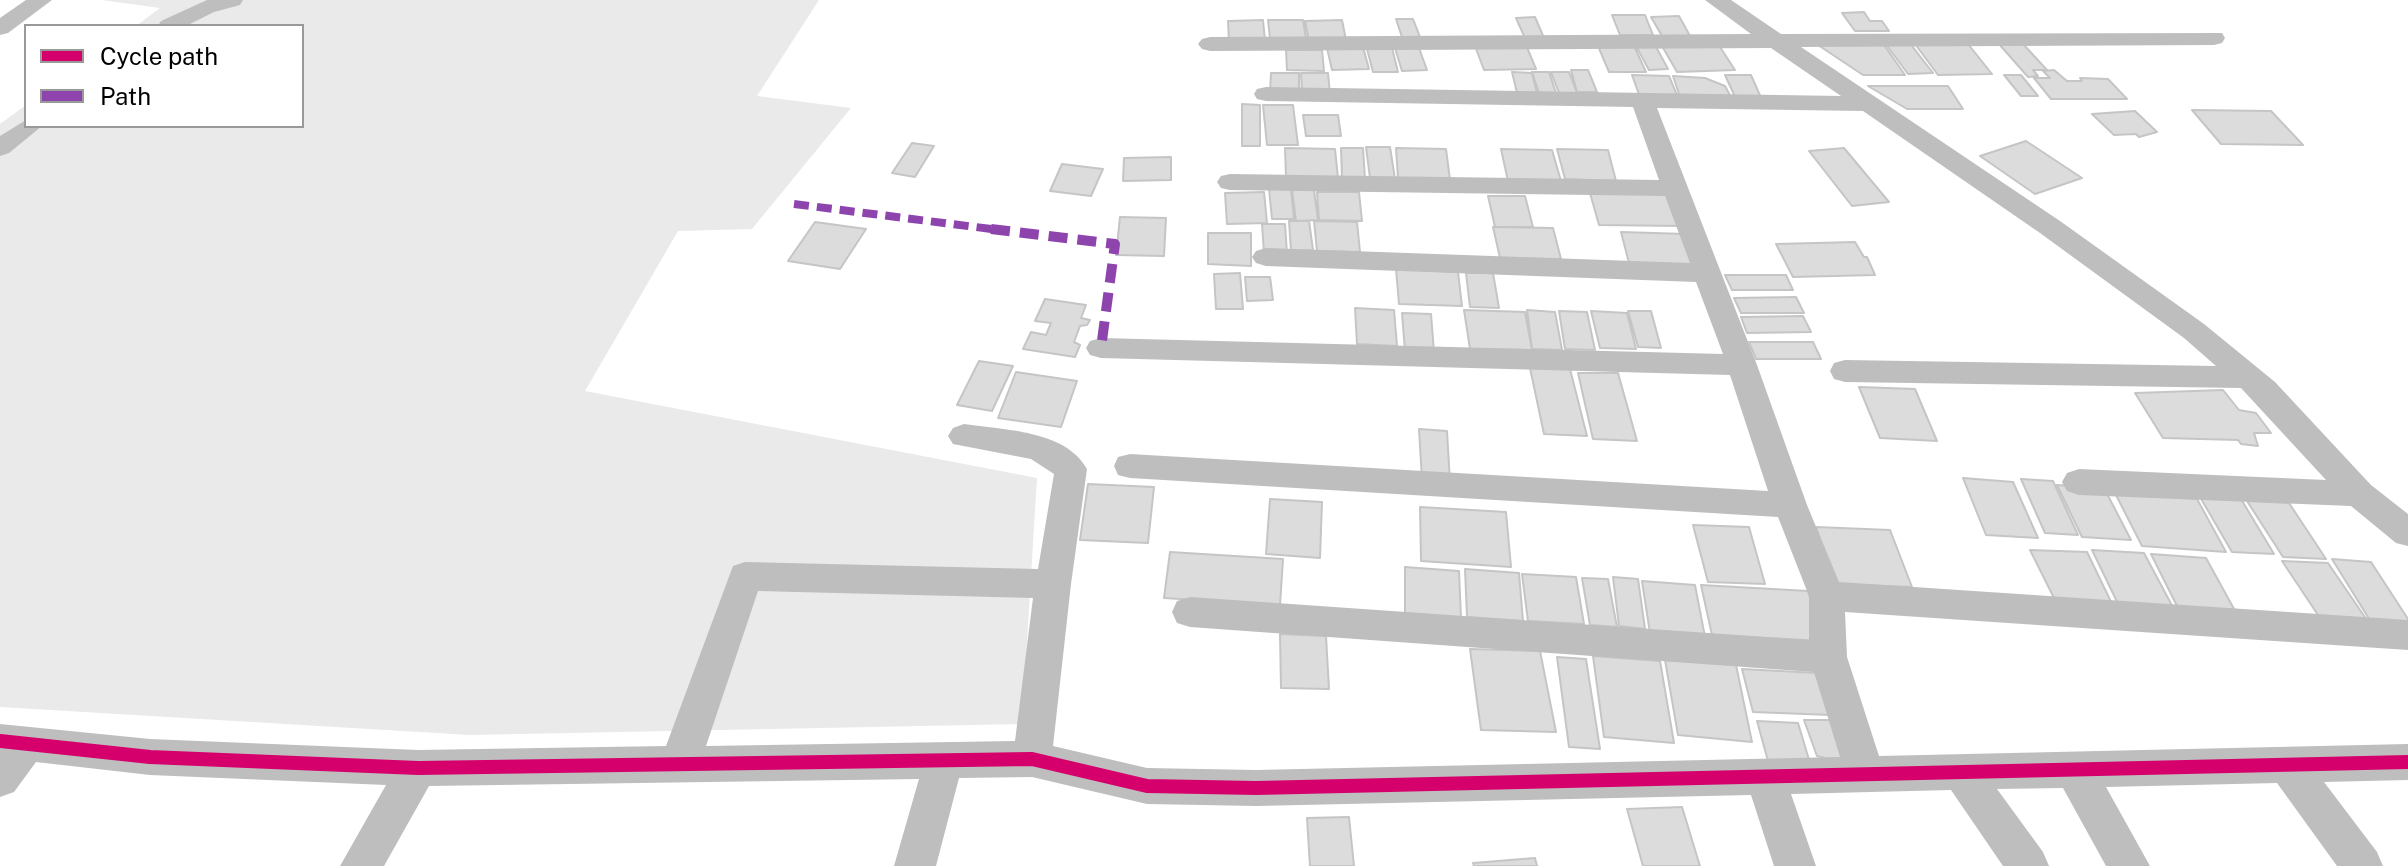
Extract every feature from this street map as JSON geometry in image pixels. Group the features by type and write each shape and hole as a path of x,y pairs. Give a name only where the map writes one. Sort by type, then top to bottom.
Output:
{"street":[{"path":"0,28 41,0"},
{"path":"173,24 206,7 232,0"},
{"path":"1716,0 2062,235 2194,331 2248,377 2312,440 2359,494 2408,533"},
{"path":"1210,44 2214,38"},
{"path":"1266,94 1870,104"},
{"path":"1643,102 1742,365 1790,505 1827,596 1828,657 1865,773"},
{"path":"0,148 27,128"},
{"path":"1230,182 1674,188"},
{"path":"1266,257 1707,273"},
{"path":"1101,348 1742,365"},
{"path":"1845,371 2248,377"},
{"path":"964,436 1039,448 1071,469 1053,584 1032,759"},
{"path":"1130,466 1790,505"},
{"path":"2079,482 2359,494"},
{"path":"680,763 745,576 1053,584"},
{"path":"1827,596 2408,635"},
{"path":"1190,612 1828,657"},
{"path":"0,779 13,743 150,757 418,768 1032,759 1147,786 1256,788 2408,762"},
{"path":"915,866 943,762"},
{"path":"2289,767 2362,866"},
{"path":"361,866 418,768"},
{"path":"2074,769 2129,866"},
{"path":"1960,771 2028,866"},
{"path":"1765,775 1795,866"}],"shaded area":[{"path":"102,0 819,0 757,96 851,108 752,229 678,231 585,391 1037,478 1022,724 470,735 0,707 0,124 24,106 24,128 304,128 304,24 139,24 160,8"}],"building":[{"path":"1864,12 1870,21 1882,21 1889,31 1855,31 1842,13"},
{"path":"1612,15 1645,15 1653,35 1620,35"},
{"path":"1679,16 1690,36 1662,36 1651,17"},
{"path":"1535,17 1544,38 1525,38 1516,18"},
{"path":"1396,19 1413,19 1420,37 1402,37"},
{"path":"1263,20 1265,41 1229,42 1228,21"},
{"path":"1268,20 1303,20 1306,38 1270,38"},
{"path":"1342,20 1346,40 1309,41 1305,21"},
{"path":"1909,42 1933,73 1908,74 1885,43"},
{"path":"1718,44 1735,70 1677,72 1662,46"},
{"path":"1915,44 1968,44 1992,74 1938,75"},
{"path":"1999,44 2023,44 2047,70 2033,70 2038,76 2028,77"},
{"path":"1526,45 1536,69 1484,70 1475,46"},
{"path":"1655,45 1668,69 1649,70 1636,46"},
{"path":"1818,45 1884,45 1905,75 1863,75"},
{"path":"1598,46 1634,46 1646,72 1609,72"},
{"path":"1363,47 1369,69 1332,70 1327,48"},
{"path":"1392,48 1398,72 1373,72 1367,49"},
{"path":"1395,48 1419,48 1427,70 1402,71"},
{"path":"1286,50 1322,50 1324,71 1287,70"},
{"path":"1571,70 1588,70 1597,92 1577,92"},
{"path":"2054,70 2067,81 2108,79 2127,99 2051,99 2034,78 2050,78 2043,71"},
{"path":"1512,72 1532,73 1538,97 1518,97"},
{"path":"1532,72 1549,72 1556,93 1539,93"},
{"path":"1551,72 1569,72 1577,93 1559,93"},
{"path":"1271,73 1299,73 1299,94 1270,93"},
{"path":"1301,73 1328,73 1330,94 1302,94"},
{"path":"1632,75 1669,76 1679,100 1641,100"},
{"path":"1725,75 1751,75 1762,100 1736,99"},
{"path":"2004,75 2021,75 2038,96 2021,96"},
{"path":"1673,76 1705,78 1725,86 1732,99 1681,100"},
{"path":"1868,86 1948,86 1963,109 1907,109"},
{"path":"1242,104 1260,105 1260,146 1242,146"},
{"path":"1263,105 1293,105 1298,145 1267,145"},
{"path":"2192,110 2271,111 2303,145 2221,144"},
{"path":"2135,111 2157,132 2139,137 2136,134 2114,135 2092,114"},
{"path":"1303,115 1338,115 1341,136 1306,136"},
{"path":"2026,141 2082,178 2035,194 1980,156"},
{"path":"912,143 934,146 915,177 892,173"},
{"path":"1366,147 1390,147 1395,179 1370,178"},
{"path":"1285,148 1335,149 1338,178 1286,177"},
{"path":"1341,148 1363,148 1365,179 1342,178"},
{"path":"1396,148 1446,149 1450,180 1398,178"},
{"path":"1844,148 1889,202 1852,206 1809,151"},
{"path":"1501,149 1552,150 1561,181 1508,181"},
{"path":"1557,149 1608,150 1616,181 1565,179"},
{"path":"1171,157 1171,180 1123,181 1124,158"},
{"path":"1062,164 1103,169 1091,196 1050,191"},
{"path":"1269,189 1291,189 1294,219 1272,219"},
{"path":"1292,190 1314,190 1318,220 1296,221"},
{"path":"1264,192 1267,223 1227,224 1225,193"},
{"path":"1317,192 1359,192 1362,221 1319,220"},
{"path":"1590,193 1669,194 1681,226 1599,225"},
{"path":"1488,196 1525,196 1533,227 1495,227"},
{"path":"1120,217 1166,218 1164,256 1116,255"},
{"path":"1289,221 1309,221 1313,250 1291,251"},
{"path":"1314,221 1357,222 1360,252 1317,251"},
{"path":"815,222 866,229 840,269 788,261"},
{"path":"1262,224 1285,224 1287,254 1264,253"},
{"path":"1493,227 1553,228 1561,259 1500,258"},
{"path":"1621,232 1686,234 1696,265 1629,263"},
{"path":"1208,233 1251,233 1251,266 1208,264"},
{"path":"1855,242 1867,257 1875,275 1793,277 1776,244"},
{"path":"1396,269 1458,272 1462,306 1399,304"},
{"path":"1240,273 1243,309 1216,309 1214,274"},
{"path":"1466,273 1493,273 1499,308 1470,307"},
{"path":"1725,275 1786,275 1793,290 1732,290"},
{"path":"1245,277 1270,277 1273,300 1247,301"},
{"path":"1796,297 1804,313 1741,313 1734,298"},
{"path":"1045,299 1086,305 1081,318 1090,320 1087,325 1080,326 1074,342 1080,345 1075,357 1023,349 1031,332 1046,335 1051,323 1035,321"},
{"path":"1355,308 1394,310 1397,346 1357,344"},
{"path":"1464,310 1525,312 1532,350 1470,349"},
{"path":"1527,310 1555,312 1562,350 1532,349"},
{"path":"1559,311 1587,312 1595,350 1565,349"},
{"path":"1591,311 1627,313 1636,349 1600,348"},
{"path":"1628,311 1651,311 1661,348 1638,347"},
{"path":"1402,313 1431,314 1434,352 1405,351"},
{"path":"1803,316 1811,332 1747,333 1741,317"},
{"path":"1749,342 1813,342 1821,359 1756,359"},
{"path":"979,361 1013,366 992,411 957,405"},
{"path":"1530,368 1570,369 1587,436 1544,434"},
{"path":"1016,372 1077,381 1061,427 998,418"},
{"path":"1578,373 1618,373 1637,441 1593,439"},
{"path":"1859,387 1915,389 1937,441 1880,438"},
{"path":"2223,390 2239,410 2256,413 2271,433 2254,433 2258,446 2241,444 2238,440 2163,438 2135,393"},
{"path":"1419,429 1447,431 1450,482 1422,480"},
{"path":"1963,478 2013,482 2038,538 1986,535"},
{"path":"2021,479 2053,481 2078,535 2045,533"},
{"path":"1088,484 1154,487 1148,543 1080,540"},
{"path":"2057,485 2104,488 2131,540 2082,537"},
{"path":"2115,493 2197,499 2226,552 2142,546"},
{"path":"2200,497 2241,499 2274,554 2232,552"},
{"path":"1270,499 1322,502 1320,558 1266,554"},
{"path":"2247,501 2289,503 2326,559 2283,557"},
{"path":"1420,507 1506,512 1511,567 1421,561"},
{"path":"1693,525 1749,527 1765,584 1708,582"},
{"path":"1816,527 1890,530 1912,587 1836,584"},
{"path":"2030,550 2087,552 2115,610 2060,610"},
{"path":"2092,550 2144,553 2176,613 2121,610"},
{"path":"1170,552 1283,559 1280,605 1164,598"},
{"path":"2151,554 2206,558 2239,618 2181,614"},
{"path":"2332,559 2371,562 2408,619 2408,624 2371,622"},
{"path":"2282,561 2328,563 2371,626 2324,624"},
{"path":"1405,567 1459,571 1461,618 1405,613"},
{"path":"1465,569 1519,573 1523,621 1467,617"},
{"path":"1522,574 1576,577 1584,624 1528,621"},
{"path":"1613,577 1638,579 1645,629 1619,626"},
{"path":"1582,578 1608,579 1617,627 1590,625"},
{"path":"1642,581 1695,585 1705,637 1650,633"},
{"path":"1701,585 1808,591 1823,641 1712,635"},
{"path":"1280,634 1326,636 1329,689 1281,688"},
{"path":"1470,649 1540,651 1556,732 1481,730"},
{"path":"1593,656 1660,661 1674,743 1604,737"},
{"path":"1557,657 1586,659 1600,749 1569,747"},
{"path":"1665,660 1736,665 1752,742 1678,735"},
{"path":"1742,669 1818,673 1831,715 1753,712"},
{"path":"1804,720 1837,720 1853,765 1817,756"},
{"path":"1757,721 1798,723 1810,763 1768,761"},
{"path":"1682,807 1700,866 1643,866 1627,809"},
{"path":"1349,817 1354,866 1310,866 1307,818"},
{"path":"1535,858 1537,866 1474,866 1473,863"}],"marked path":[{"path":"794,204 1115,244 1101,348"}],"cycle path":[{"path":"0,741 150,757 418,768 1032,759 1147,786 1256,788 2408,762"}]}
